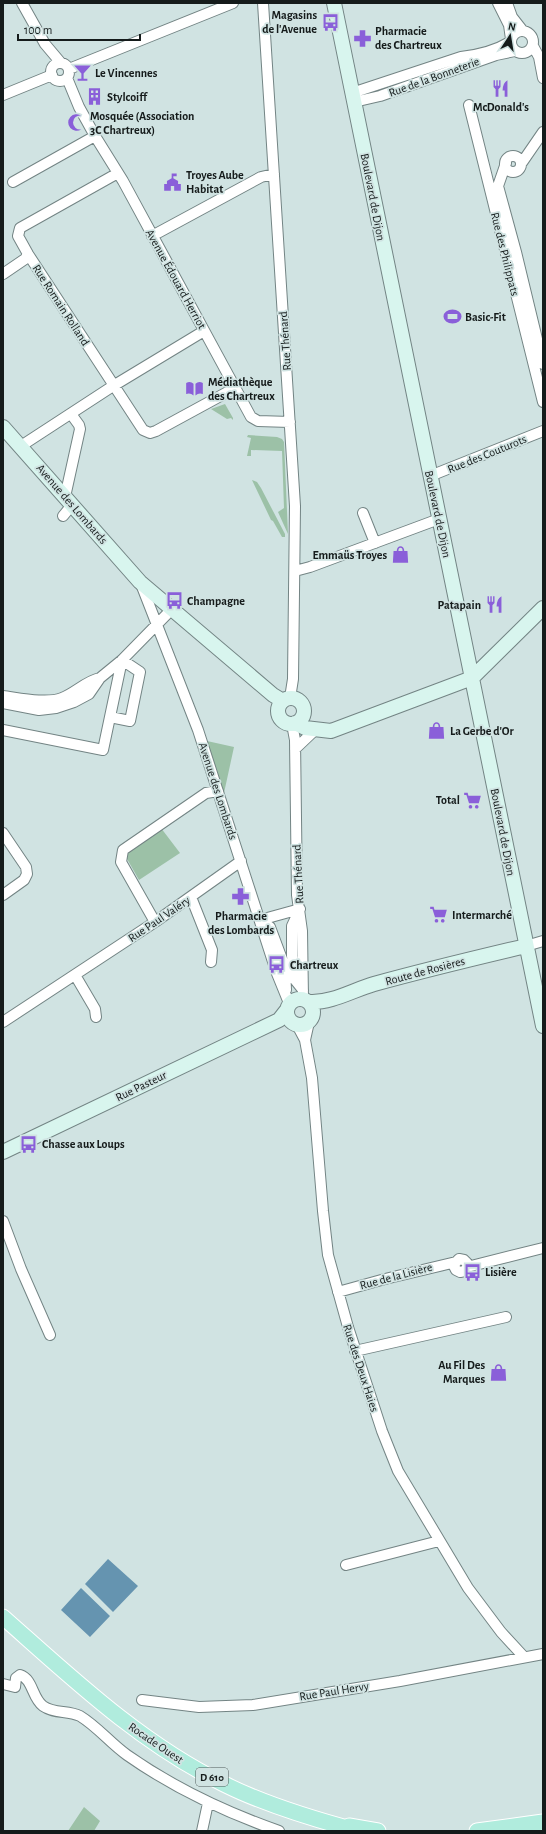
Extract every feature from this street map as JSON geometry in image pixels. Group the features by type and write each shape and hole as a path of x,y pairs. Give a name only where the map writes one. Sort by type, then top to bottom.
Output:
{"main road":[{"name":"Rocade Ouest","path":"3,1617 105,1708 176,1757 224,1784 271,1804 330,1824 358,1831"},
{"path":"477,1831 543,1822"},
{"path":"330,1824 378,1831"}],"street":[{"name":"Avenue Édouard Herriot","path":"22,3 95,136 118,173 251,417 258,421 290,422"},
{"path":"3,95 233,3"},
{"name":"Rue Thénard","path":"263,3 295,506 295,571 287,696"},
{"name":"Boulevard de Dijon","path":"334,3 543,1026"},
{"path":"498,3 509,25 512,44 520,54 529,50"},
{"path":"507,3 512,17 523,31 531,36 529,50"},
{"path":"512,44 515,33 523,31"},
{"name":"Rue de la Bonneterie","path":"353,98 380,96 496,55 512,44"},
{"path":"529,50 539,57 543,78"},
{"name":"Rue des Philippats","path":"469,105 543,402"},
{"path":"514,172 509,171 506,167 509,160 541,135"},
{"path":"502,197 504,184 514,172 520,169 521,164 541,135"},
{"path":"13,182 95,136"},
{"path":"521,164 517,157 509,160 498,186 543,364"},
{"name":"Rue Romain Rolland","path":"118,173 20,228 18,236 113,386 143,430 150,433 156,431 235,388"},
{"path":"152,236 261,177 274,174"},
{"path":"3,274 25,259 28,254"},
{"path":"21,446 113,386 204,331"},
{"path":"63,516 69,501 80,429 79,425 71,414"},
{"name":"Avenue des Lombards","path":"3,427 140,582 287,696"},
{"name":"Rue des Couturots","path":"430,476 543,431"},
{"path":"363,513 375,543"},
{"path":"295,571 439,519"},
{"name":"Avenue des Lombards","path":"140,582 198,730 260,920"},
{"path":"3,703 39,710 56,708 74,702 89,694 100,678 122,660 172,608"},
{"path":"297,721 304,710 302,704 287,696 282,720 297,721 305,728 331,731 472,678 543,608"},
{"path":"110,717 130,721 140,672 122,660"},
{"path":"3,730 103,750 122,660"},
{"path":"3,696 39,700 60,699 93,680 100,678"},
{"name":"Rue Thénard","path":"297,721 295,749 297,895 300,909 303,950 297,1009"},
{"path":"295,749 319,730"},
{"path":"155,922 121,862 123,850 206,793 218,791"},
{"path":"3,833 26,867 27,874 24,880 3,895"},
{"name":"Rue Paul Valéry","path":"3,1022 155,922 241,861"},
{"path":"191,897 212,950 211,962"},
{"path":"260,920 300,909"},
{"path":"260,920 270,927 285,967 297,1009"},
{"path":"526,946 543,941"},
{"name":"Route de Rosières","path":"297,1009 326,1001 365,987 432,968 526,946"},
{"path":"75,974 95,1009 96,1017"},
{"name":"Rue des Deux Haies","path":"297,1009 305,1040 312,1078 328,1255 355,1351 382,1431 398,1471 439,1541 482,1606 501,1632 524,1658"},
{"name":"Rue Pasteur","path":"3,1152 297,1009"},
{"path":"3,1221 21,1268 50,1335"},
{"name":"Rue de la Lisière","path":"338,1292 390,1277 456,1262 459,1259 464,1260 467,1263 467,1267 543,1248"},
{"path":"355,1351 506,1317"},
{"path":"346,1565 439,1541"},
{"name":"Rue Paul Hervy","path":"142,1700 199,1707 253,1705 400,1681 543,1654"},
{"path":"3,1684 14,1687 16,1678 20,1675 24,1676 29,1682 37,1700 43,1706 50,1710 70,1712 79,1716 92,1724 125,1754 208,1803 279,1831"},
{"path":"202,1831 208,1803"}],"green space":[{"path":"225,404 233,420 231,418 227,419 211,409"},
{"path":"248,435 277,437 282,439 284,442 288,534 278,512 284,508 282,451 251,450 251,456 247,456 251,438 247,437"},
{"path":"252,480 257,482 261,488 285,534 285,537 282,537 271,520"},
{"path":"207,741 234,747 224,793"},
{"path":"161,828 180,853 139,880 126,857 128,851"},
{"path":"84,1807 100,1821 94,1831 68,1831"}],"water":[{"path":"108,1559 138,1586 113,1612 85,1584"},
{"path":"81,1588 110,1616 90,1637 61,1610"}],"place":[{"name":"Magasins de l'Avenue","path":"330,22"},
{"name":"Pharmacie des Chartreux","path":"362,38"},
{"name":"Le Vincennes","path":"82,73"},
{"name":"McDonald's","path":"501,88"},
{"name":"Stylcoiff","path":"94,97"},
{"name":"Mosquée (Association 3C Chartreux)","path":"77,123"},
{"name":"Troyes Aube Habitat","path":"173,182"},
{"name":"Basic-Fit","path":"452,317"},
{"name":"Médiathèque des Chartreux","path":"195,389"},
{"name":"Emmaüs Troyes","path":"400,555"},
{"name":"Champagne","path":"174,601"},
{"name":"Patapain","path":"494,605"},
{"name":"La Gerbe d'Or","path":"437,731"},
{"name":"Total","path":"473,800"},
{"name":"Pharmacie des Lombards","path":"241,897"},
{"name":"Intermarché","path":"439,915"},
{"name":"Chartreux","path":"277,965"},
{"name":"Chasse aux Loups","path":"29,1144"},
{"name":"Lisière","path":"472,1272"},
{"name":"Au Fil Des Marques","path":"498,1372"}]}
